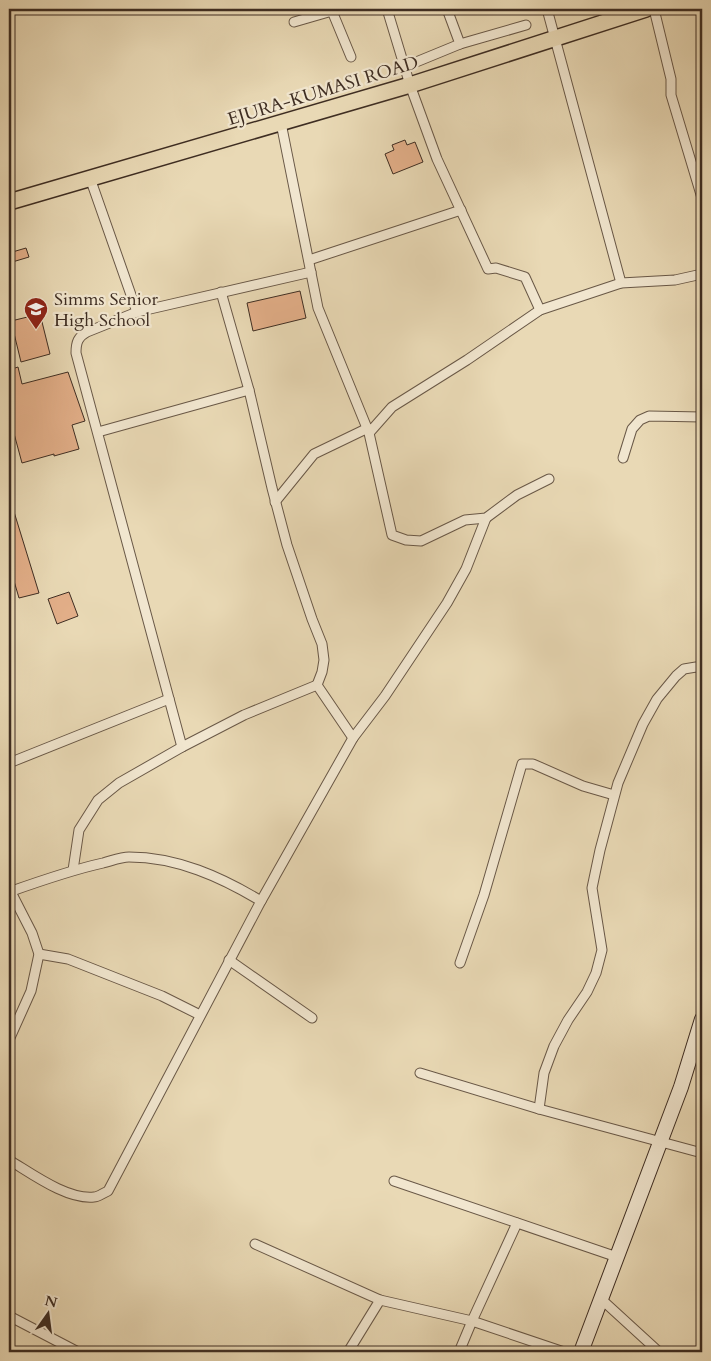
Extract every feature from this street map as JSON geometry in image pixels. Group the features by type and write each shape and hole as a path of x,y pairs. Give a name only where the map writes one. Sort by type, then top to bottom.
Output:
{"main road":[{"name":"EJURA-KUMASI ROAD","path":"9,202 410,85 646,9"}],"street":[{"path":"294,22 334,9 351,57"},
{"path":"388,9 404,67 437,159 488,269 496,268 525,277 540,310"},
{"path":"448,9 460,44"},
{"path":"547,9 621,283"},
{"path":"654,9 671,79 671,94 702,198"},
{"path":"404,67 460,44 526,25"},
{"path":"281,123 318,308 368,430 392,535 406,540 420,541 465,520 486,518"},
{"path":"90,178 137,312"},
{"path":"309,260 461,210"},
{"path":"182,747 76,353 76,344 81,335 137,312 311,272"},
{"path":"276,502 314,454 368,430 392,407 467,360 540,310 621,283 675,280 702,274"},
{"path":"72,870 79,830 98,800 119,783 182,747 244,715 317,685 322,672 324,660 322,644 287,545 249,390 221,292"},
{"path":"98,432 249,390"},
{"path":"623,458 632,429 640,420 649,416 702,417"},
{"path":"9,1160 58,1188 71,1193 86,1197 96,1197 108,1191 260,901 353,738 385,696 447,603 466,569 486,518 516,495 549,479"},
{"path":"539,1109 544,1073 554,1046 596,974 602,950 592,888 618,783 643,724 657,699 684,669 696,667 702,669"},
{"path":"317,685 353,738"},
{"path":"9,763 170,699"},
{"path":"460,963 484,895 522,764 533,764 583,786 614,795"},
{"path":"9,1040 31,991 39,954 32,933 10,892 72,870 127,857 159,859 209,873 230,882 260,901"},
{"path":"39,954 68,959 162,996 200,1015"},
{"path":"229,960 312,1018"},
{"path":"581,1352 681,1087 702,1019"},
{"path":"420,1073 539,1109 702,1152"},
{"path":"394,1181 617,1257"},
{"path":"459,1352 516,1223"},
{"path":"255,1244 380,1300 472,1321 564,1352"},
{"path":"600,1298 658,1352"},
{"path":"348,1352 380,1300"},
{"path":"9,1316 78,1352"}],"building":[{"path":"405,140 407,145 415,142 423,162 393,174 385,154 394,150 392,145"},
{"path":"26,248 29,257 9,263 9,253"},
{"path":"300,291 306,318 253,331 247,303"},
{"path":"40,314 50,354 21,362 11,321"},
{"path":"18,367 22,384 68,372 85,421 72,425 79,449 22,463 9,415 9,370"},
{"path":"9,502 11,502 39,593 19,598 9,564"},
{"path":"69,592 78,616 57,624 48,599"}],"place":[{"name":"Simms Senior High School","path":"36,330"}]}
